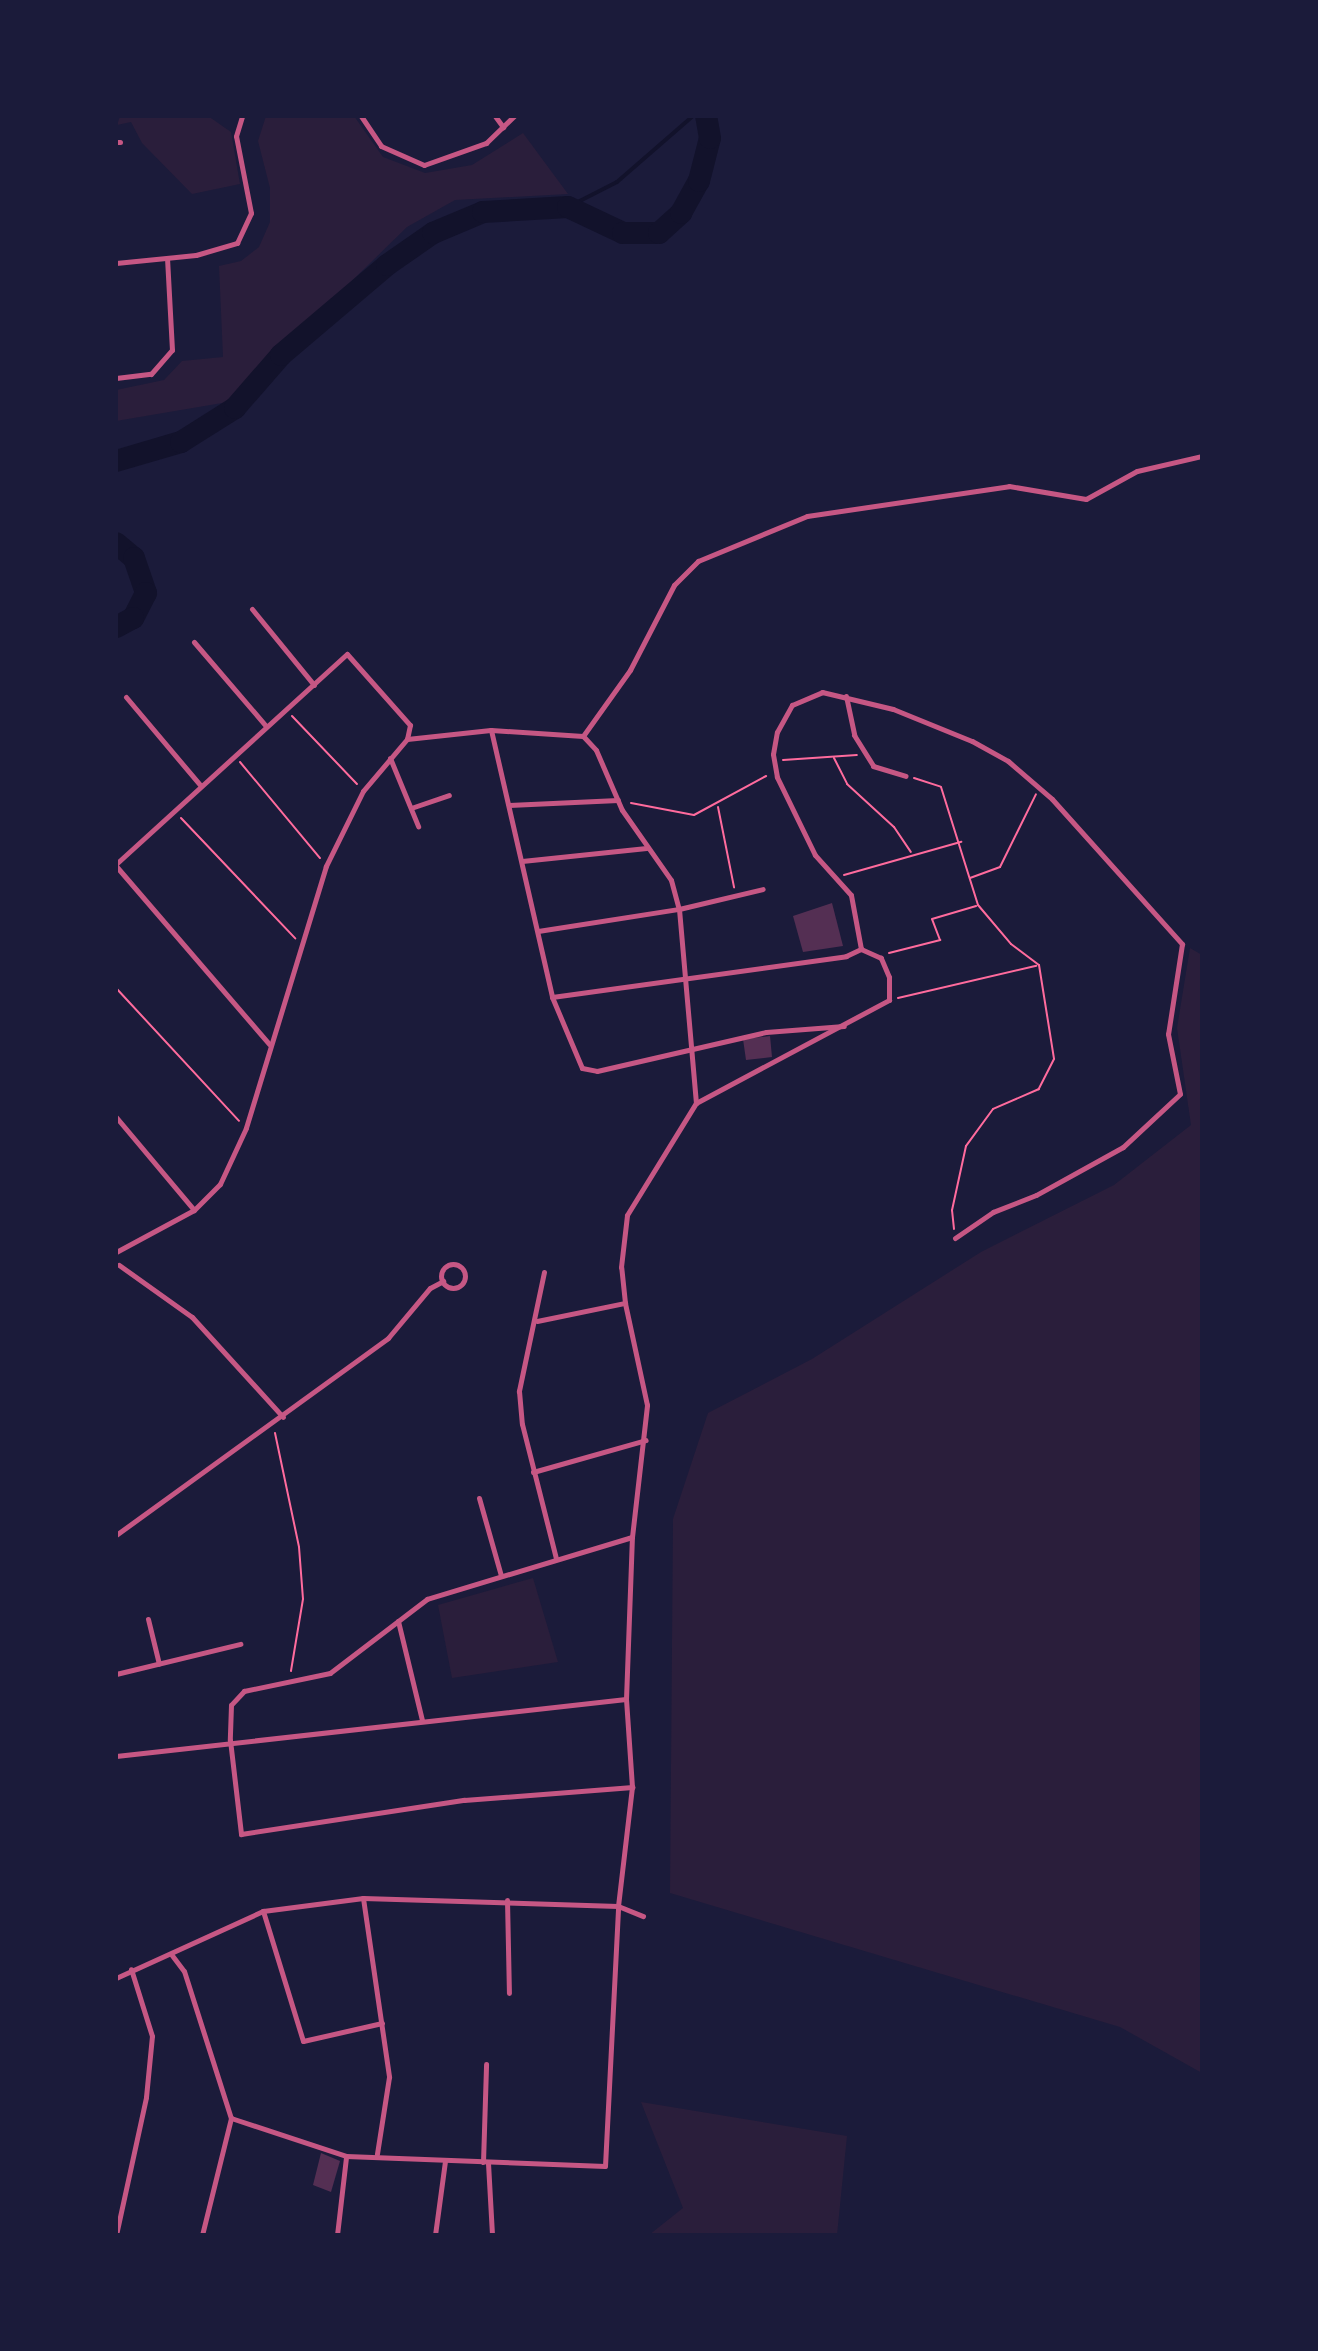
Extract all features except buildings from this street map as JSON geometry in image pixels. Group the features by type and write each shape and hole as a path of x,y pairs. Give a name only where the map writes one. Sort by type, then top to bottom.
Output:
{"street":[{"path":"116,263 219,251 237,243 247,228 251,213 236,136 242,116"},
{"path":"361,116 381,146 424,165 460,156 514,116"},
{"path":"495,116 503,127"},
{"path":"116,378 151,374 172,350 167,258"},
{"path":"583,736 630,670 674,585 698,561 807,516 1009,486 1086,499 1137,471 1202,456"},
{"path":"252,609 314,685"},
{"path":"194,642 266,727"},
{"path":"116,1252 194,1210 220,1184 246,1128 269,1044 326,866 363,791 407,739 410,725 347,654 200,785 116,865 269,1044"},
{"path":"861,949 857,913 851,895 815,855 774,760 777,732 792,705 822,692 846,696 972,741 1039,788 1182,944 1168,1034 1180,1094 1123,1147 1036,1195 993,1212 955,1238"},
{"path":"846,696 854,735 873,766 905,776"},
{"path":"126,697 200,785"},
{"path":"491,730 552,997 582,1068 597,1071 766,1032 849,1026"},
{"path":"407,739 491,730 583,736 596,750 618,800 646,848 671,880 679,909 696,1103"},
{"path":"390,758 418,826"},
{"path":"411,808 449,795"},
{"path":"509,805 618,800"},
{"path":"522,861 646,848"},
{"path":"538,931 679,909 763,889"},
{"path":"231,2118 346,2156 377,2154 445,2161 605,2166 618,1906 632,1787 626,1699 632,1537 646,1440 647,1405 625,1303 621,1267 627,1215 696,1103 849,1026 889,1000 889,977 876,956 861,949 685,979 552,997"},
{"path":"116,1117 194,1210"},
{"path":"119,1265 192,1317 283,1417"},
{"path":"116,1535 388,1338 430,1288 443,1281 448,1265 464,1270 459,1286 443,1281"},
{"path":"544,1272 537,1321 519,1391 533,1472 556,1558"},
{"path":"537,1321 625,1303"},
{"path":"533,1472 646,1440"},
{"path":"479,1498 501,1576"},
{"path":"632,1537 427,1599 330,1673 233,1697 230,1740 241,1834 464,1800 632,1787"},
{"path":"148,1619 159,1664"},
{"path":"398,1621 422,1720"},
{"path":"116,1674 240,1644"},
{"path":"116,1756 230,1740 626,1699"},
{"path":"116,1978 263,1911 363,1898 507,1900 618,1906 643,1916"},
{"path":"363,1898 389,2077 377,2154"},
{"path":"507,1900 509,1993"},
{"path":"263,1911 303,2041 382,2023"},
{"path":"171,1954 184,1971 231,2118 202,2235"},
{"path":"116,2235 146,2097 152,2036 131,1969"},
{"path":"486,2064 486,2163 492,2235"},
{"path":"337,2235 346,2156"},
{"path":"435,2235 445,2161"}],"path":[{"path":"286,709 363,791"},
{"path":"774,760 834,758 865,753"},
{"path":"234,754 326,866"},
{"path":"834,758 847,784 894,827 912,853"},
{"path":"618,800 694,815 718,805 766,776"},
{"path":"905,776 941,787 962,842 968,878 978,905 1011,944 1039,965 1054,1059 1050,1073 1039,1089 993,1109 966,1146 952,1210 955,1238"},
{"path":"968,878 1000,867 1039,788"},
{"path":"718,805 736,896"},
{"path":"173,810 301,945"},
{"path":"836,878 912,853 962,842"},
{"path":"876,956 940,940 932,919 978,905"},
{"path":"889,1000 1039,965"},
{"path":"116,988 246,1128"},
{"path":"273,1424 299,1547 303,1599 288,1684"}],"shaded area":[{"path":"120,116 208,116 231,132 240,184 192,194 142,143 131,122 117,125"},
{"path":"266,116 354,116 383,157 425,173 472,165 523,133 568,194 455,200 407,227 228,402 116,421 116,390 164,380 182,361 223,357 219,266 241,261 259,247 270,222 270,188 258,141"},
{"path":"1190,948 1202,955 1202,2073 1120,2027 670,1893 673,1519 708,1413 812,1359 981,1252 1114,1185 1191,1125 1177,1028"},
{"path":"533,1578 558,1662 452,1678 438,1605"},
{"path":"641,2102 847,2136 837,2235 649,2235 683,2208"}],"waterway":[{"path":"568,207 617,182 693,116"},
{"path":"116,461 181,442 235,408 281,355 387,265 433,233 483,212 568,207 623,233 659,233 681,213 699,181 710,138 706,116"},
{"path":"116,543 134,558 146,593 133,618 116,627"}]}
